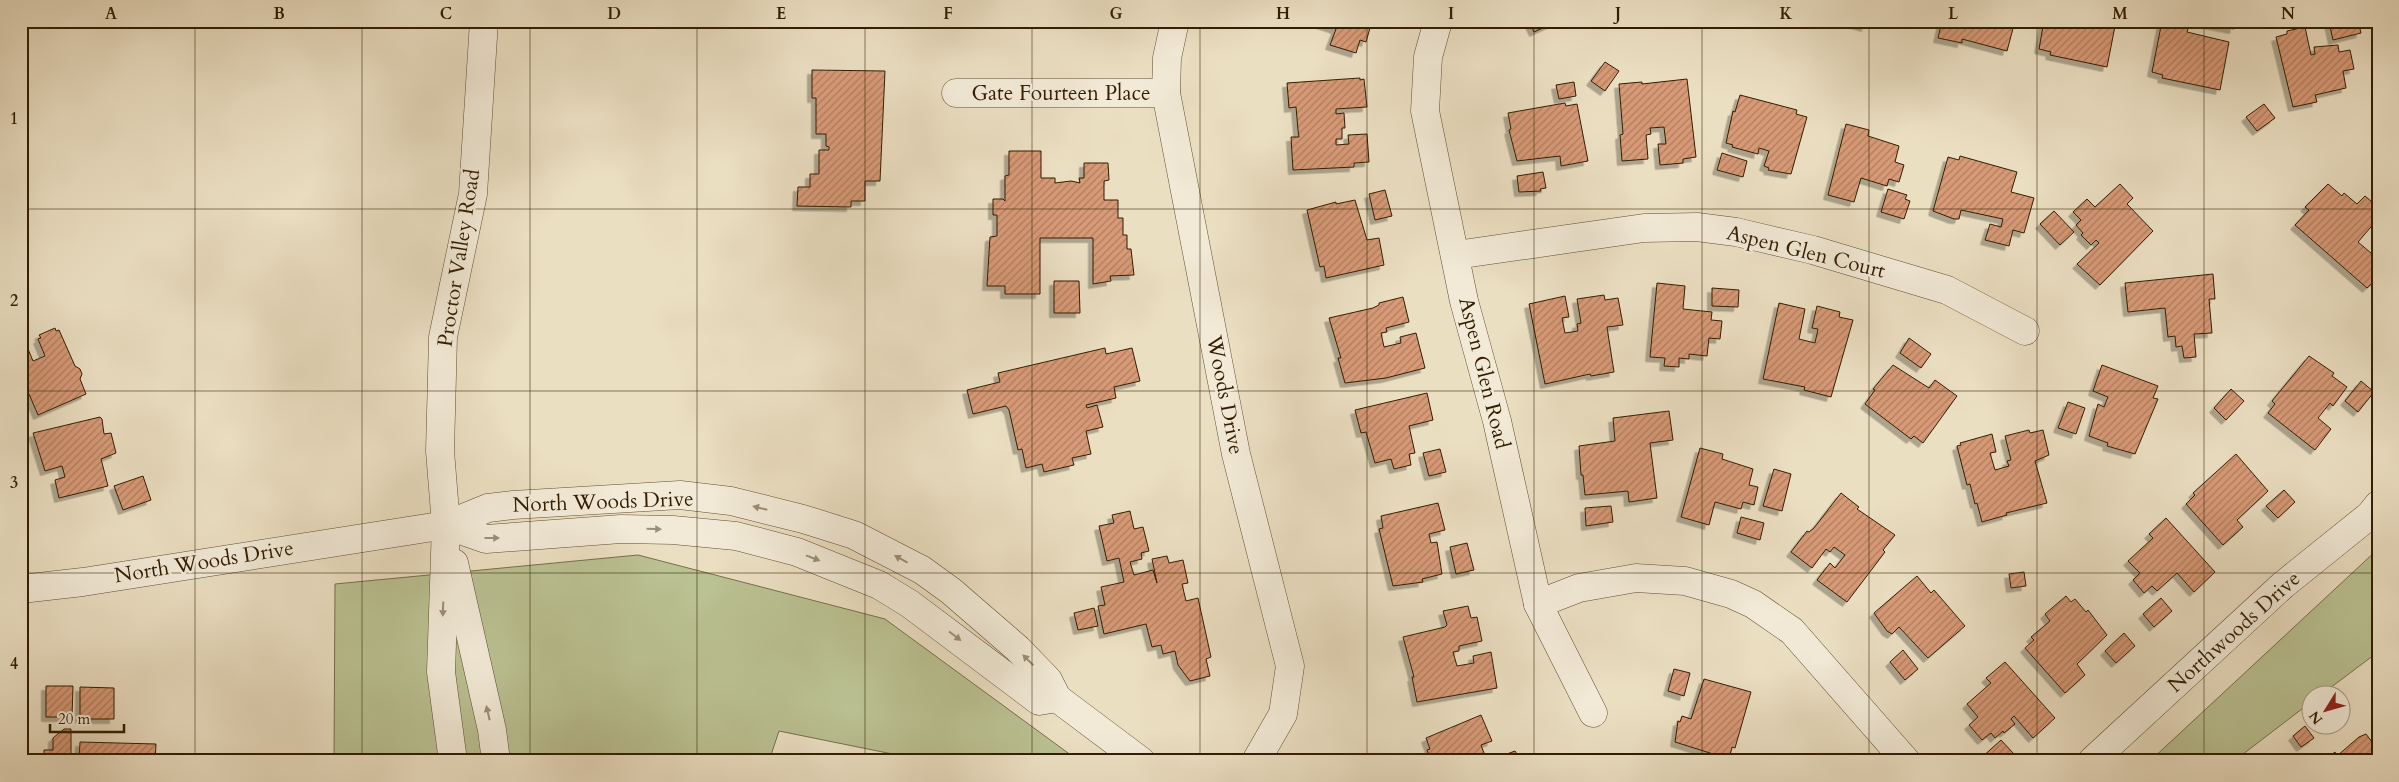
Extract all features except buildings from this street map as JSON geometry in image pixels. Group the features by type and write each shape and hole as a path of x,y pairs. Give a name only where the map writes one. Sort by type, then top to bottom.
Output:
{"street":[{"name":"Proctor Valley Road","path":"453,761 441,672 446,525 440,450 442,337 473,194 484,21"},
{"name":"Woods Drive","path":"1175,21 1168,58 1166,93 1236,454 1290,666 1283,714 1256,761"},
{"name":"Aspen Glen Road","path":"1438,21 1428,58 1425,111 1464,300 1501,438 1538,604 1593,713"},
{"name":"Gate Fourteen Place","path":"956,93 1166,93"},
{"name":"Aspen Glen Court","path":"1456,255 1651,227 1697,227 1736,232 1803,247 1938,287 2025,331"},
{"name":"Northwoods Drive","path":"2092,761 2248,617 2370,515 2378,505"},
{"name":"Proctor Valley Road","path":"446,525 492,730 496,761"},
{"name":"North Woods Drive","path":"21,589 83,582 446,525 486,539 620,529 673,530 736,536 797,552 879,585 940,624 1014,684 1039,701 1057,698 1141,761"},
{"path":"1538,604 1579,588 1636,578 1685,581 1731,594 1753,604 1792,631 1906,761"}],"green space":[{"path":"2378,549 2378,652 2335,684 2302,684 2302,709 2234,761 2150,761"},
{"path":"638,555 885,619 1079,761 927,761 779,731 769,761 334,761 335,584"}]}
